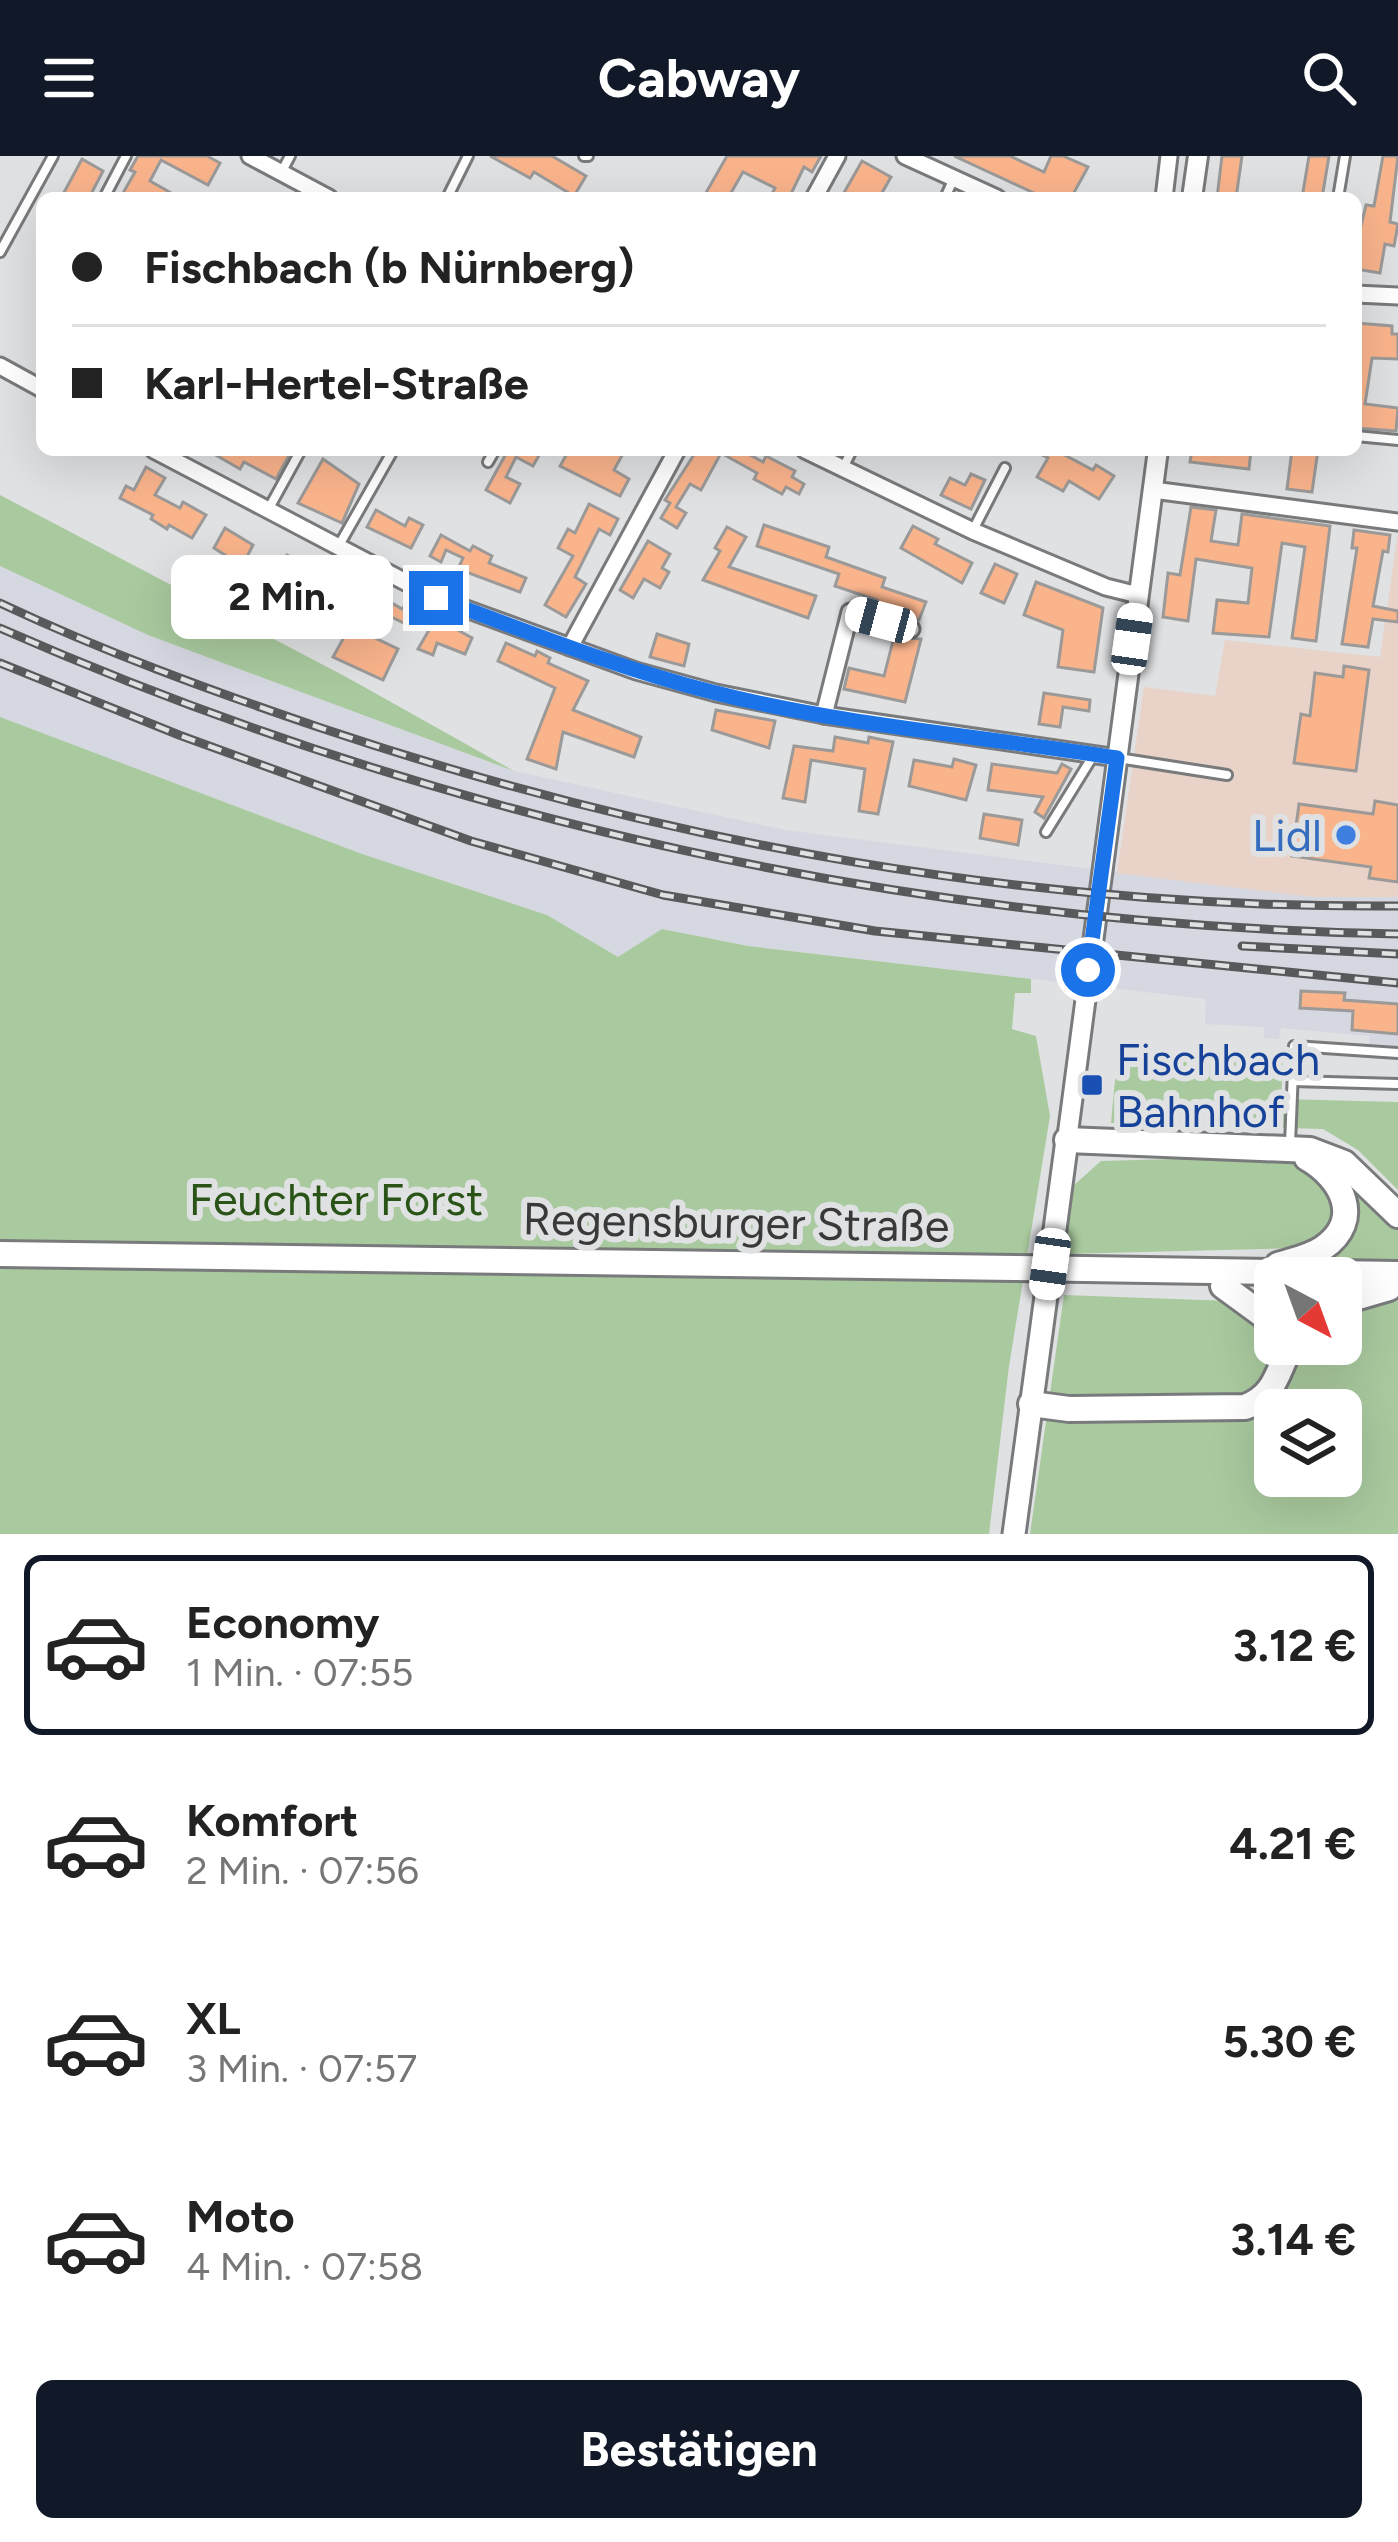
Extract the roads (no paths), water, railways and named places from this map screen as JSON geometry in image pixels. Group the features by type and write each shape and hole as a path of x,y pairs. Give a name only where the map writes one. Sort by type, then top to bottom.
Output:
{"main road":[{"path":"1014,1534 1067,1140 1310,1150 1338,1160 1398,1215"},
{"path":"1289,1149 1336,1179 1344,1196 1345,1221 1335,1239 1308,1257"},
{"name":"Regensburger Straße","path":"0,1254 1014,1276"},
{"name":"Regensburger Straße","path":"0,1269 1254,1279"},
{"name":"Regensburger Straße","path":"1085,1276 1223,1286 1254,1281"},
{"name":"Regensburger Straße","path":"1362,1283 1395,1284"},
{"path":"1362,1286 1395,1284"},
{"path":"1362,1296 1395,1284"},
{"path":"1223,1286 1254,1309"},
{"path":"1031,1403 1069,1408 1245,1407 1269,1393 1282,1365"}],"street":[{"path":"250,156 317,192"},
{"path":"817,192 837,156"},
{"path":"905,156 984,192"},
{"path":"1165,192 1169,156"},
{"path":"1193,192 1198,156"},
{"path":"1362,294 1398,294"},
{"path":"0,366 36,386"},
{"path":"165,456 436,598 570,647 716,693 824,715 1117,758"},
{"path":"185,467 191,456"},
{"path":"570,647 674,456"},
{"path":"817,456 973,531 1106,587 1138,595"},
{"path":"1067,1140 1157,456"},
{"path":"1153,490 1398,522"},
{"path":"824,715 850,612 911,629"}],"lane":[{"path":"0,252 53,156"},
{"path":"107,192 126,156"},
{"path":"281,173 290,156"},
{"path":"450,192 468,156"},
{"path":"1339,192 1345,156"},
{"path":"948,192 954,178"},
{"path":"1362,437 1398,440"},
{"path":"267,512 298,456"},
{"path":"337,548 390,456"},
{"path":"488,462 492,456"},
{"path":"842,469 849,456"},
{"path":"973,531 1005,468"},
{"path":"1046,832 1094,755"},
{"path":"1117,758 1227,775"},
{"path":"1289,1149 1294,1046 1398,1053"},
{"path":"1293,1081 1398,1084"}],"railway":[{"path":"0,603 159,670 321,728 452,769 717,836 852,862 1124,896 1398,906"},
{"path":"0,628 167,696 337,756 510,808 684,850 860,884 1038,910 1217,926 1398,934"},
{"path":"0,663 179,735 471,841 663,895 875,931 1398,983"},
{"path":"1242,946 1398,954"}],"place":[{"name":"Lidl","path":"1346,835"},
{"name":"Fischbach Bahnhof","path":"1092,1085"}],"park label":[{"name":"Feuchter Forst","path":"336,1199"}]}
